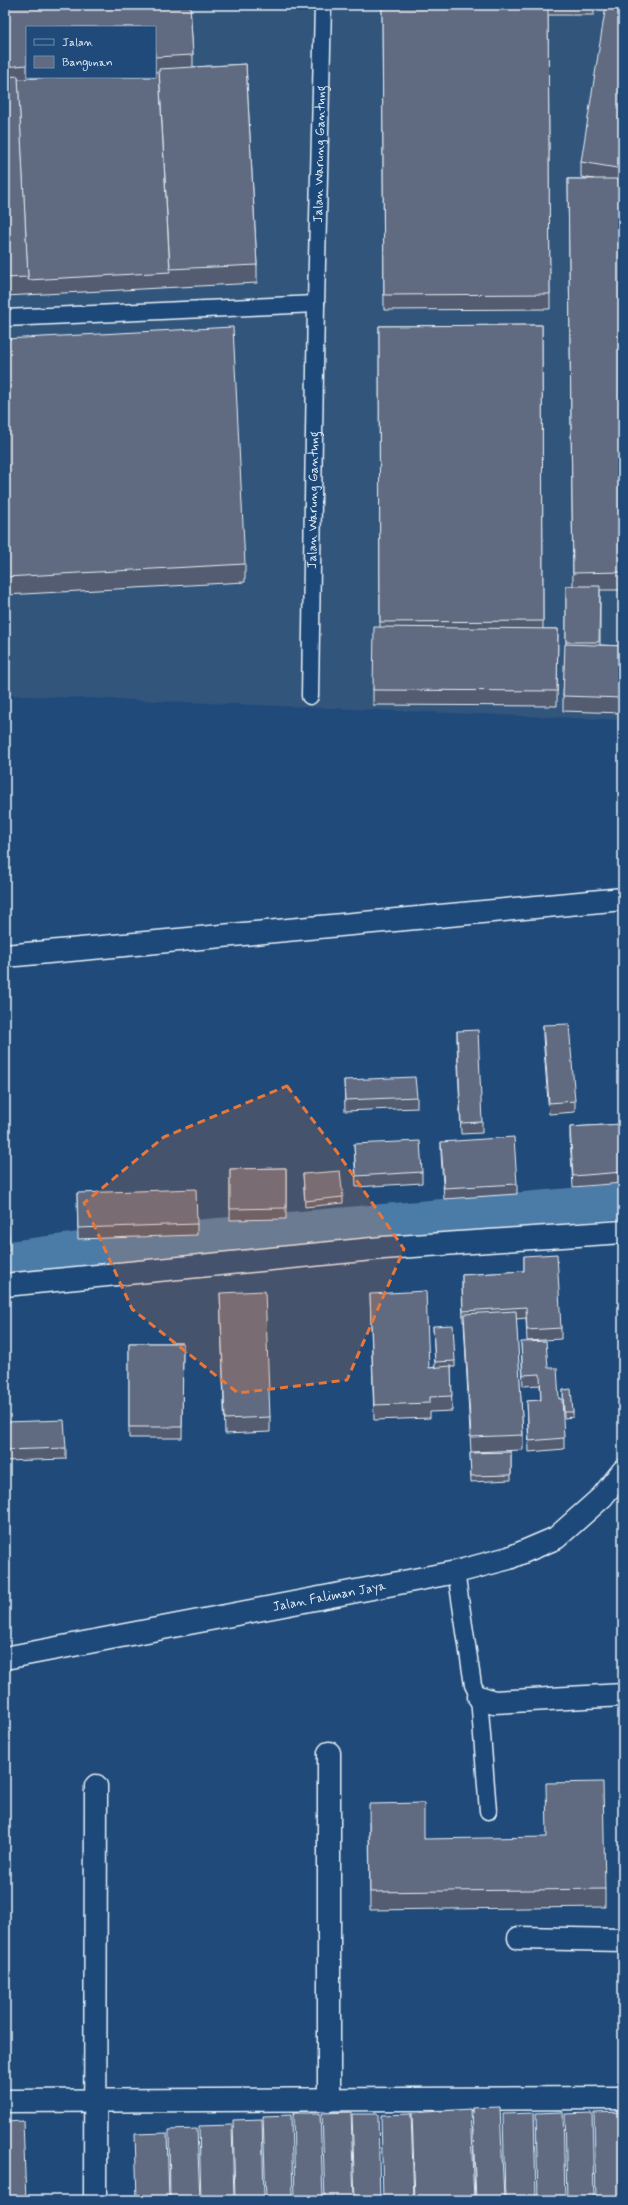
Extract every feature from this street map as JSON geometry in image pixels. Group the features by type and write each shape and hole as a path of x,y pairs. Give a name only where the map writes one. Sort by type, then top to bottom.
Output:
{"street":[{"path":"5,956 623,899"},
{"path":"5,1285 383,1248 623,1232"},
{"name":"Jalan Faliman Jaya","path":"5,1658 457,1583 509,1558 556,1538 602,1497 623,1471"},
{"path":"476,1691 494,1702 623,1695"},
{"path":"329,1753 329,2100"},
{"path":"96,1786 96,2200"},
{"path":"519,1938 623,1940"},
{"path":"5,2102 623,2098"}],"lane":[{"name":"Jalan Warung Gantung","path":"310,696 316,304 323,5"},
{"path":"5,318 316,304"},
{"path":"457,1583 476,1691 488,1811"}],"highlighted area":[{"path":"287,1086 337,1152 404,1249 347,1380 238,1393 132,1309 84,1203 164,1137"}],"shaded area":[{"path":"5,5 623,5 623,720 5,695"}],"building":[{"path":"5,5 190,5 193,55 156,57 156,26 26,26 26,65 5,67"},
{"path":"382,5 548,5 550,294 384,295"},
{"path":"606,5 623,5 623,169 581,162"},
{"path":"246,64 257,265 170,269 159,69"},
{"path":"156,72 159,72 170,272 28,280 18,79 156,78"},
{"path":"18,76 28,277 5,278 5,77"},
{"path":"568,179 623,179 623,572 573,573"},
{"path":"542,325 543,621 380,622 379,326"},
{"path":"233,327 245,564 5,577 5,339"},
{"path":"566,586 600,586 599,642 566,642"},
{"path":"374,627 558,629 557,691 373,690"},
{"path":"565,644 623,646 623,698 563,696"},
{"path":"569,1024 575,1101 549,1103 543,1025"},
{"path":"478,1030 482,1122 461,1123 457,1031"},
{"path":"415,1077 417,1097 345,1100 344,1080"},
{"path":"623,1124 623,1172 573,1176 570,1127"},
{"path":"514,1137 517,1184 444,1188 441,1142"},
{"path":"420,1141 422,1172 356,1176 354,1144"},
{"path":"286,1168 286,1208 230,1209 230,1169"},
{"path":"340,1171 343,1197 305,1201 303,1174"},
{"path":"196,1189 197,1224 78,1228 77,1193"},
{"path":"5,1201 7,1201 9,1240 5,1240"},
{"path":"557,1254 561,1328 527,1330 526,1307 463,1311 462,1275 524,1271 524,1256"},
{"path":"265,1291 270,1417 225,1419 220,1293"},
{"path":"426,1291 429,1368 451,1366 452,1396 430,1397 430,1403 374,1405 370,1294"},
{"path":"516,1311 523,1435 471,1437 464,1314"},
{"path":"453,1325 455,1361 435,1362 433,1326"},
{"path":"546,1341 548,1368 557,1368 559,1399 562,1399 564,1438 529,1441 527,1401 541,1400 540,1374 523,1375 521,1342"},
{"path":"129,1343 183,1343 182,1427 129,1427"},
{"path":"571,1389 573,1412 564,1412 563,1390"},
{"path":"64,1420 66,1448 5,1450 5,1422"},
{"path":"511,1452 511,1475 471,1476 470,1453"},
{"path":"603,1782 605,1889 370,1892 369,1804 424,1803 424,1839 547,1837 546,1783"},
{"path":"500,2107 504,2200 476,2200 472,2108"},
{"path":"470,2109 474,2200 415,2200 412,2113"},
{"path":"351,2112 354,2200 325,2200 322,2113"},
{"path":"563,2112 565,2200 538,2200 536,2113"},
{"path":"622,2112 623,2200 596,2200 594,2113"},
{"path":"293,2113 320,2113 323,2200 295,2200"},
{"path":"534,2113 536,2200 505,2200 503,2114"},
{"path":"592,2113 594,2200 567,2200 565,2114"},
{"path":"352,2114 378,2114 380,2200 355,2200"},
{"path":"411,2114 414,2200 383,2200 381,2115"},
{"path":"291,2115 293,2200 266,2200 263,2116"},
{"path":"262,2119 264,2200 235,2200 233,2120"},
{"path":"23,2121 26,2200 5,2200 5,2122"},
{"path":"232,2125 234,2200 201,2200 199,2126"},
{"path":"197,2129 200,2200 170,2200 169,2130"},
{"path":"167,2133 169,2200 137,2200 135,2134"}],"waterway":[{"path":"5,1259 130,1243 623,1201"}]}
